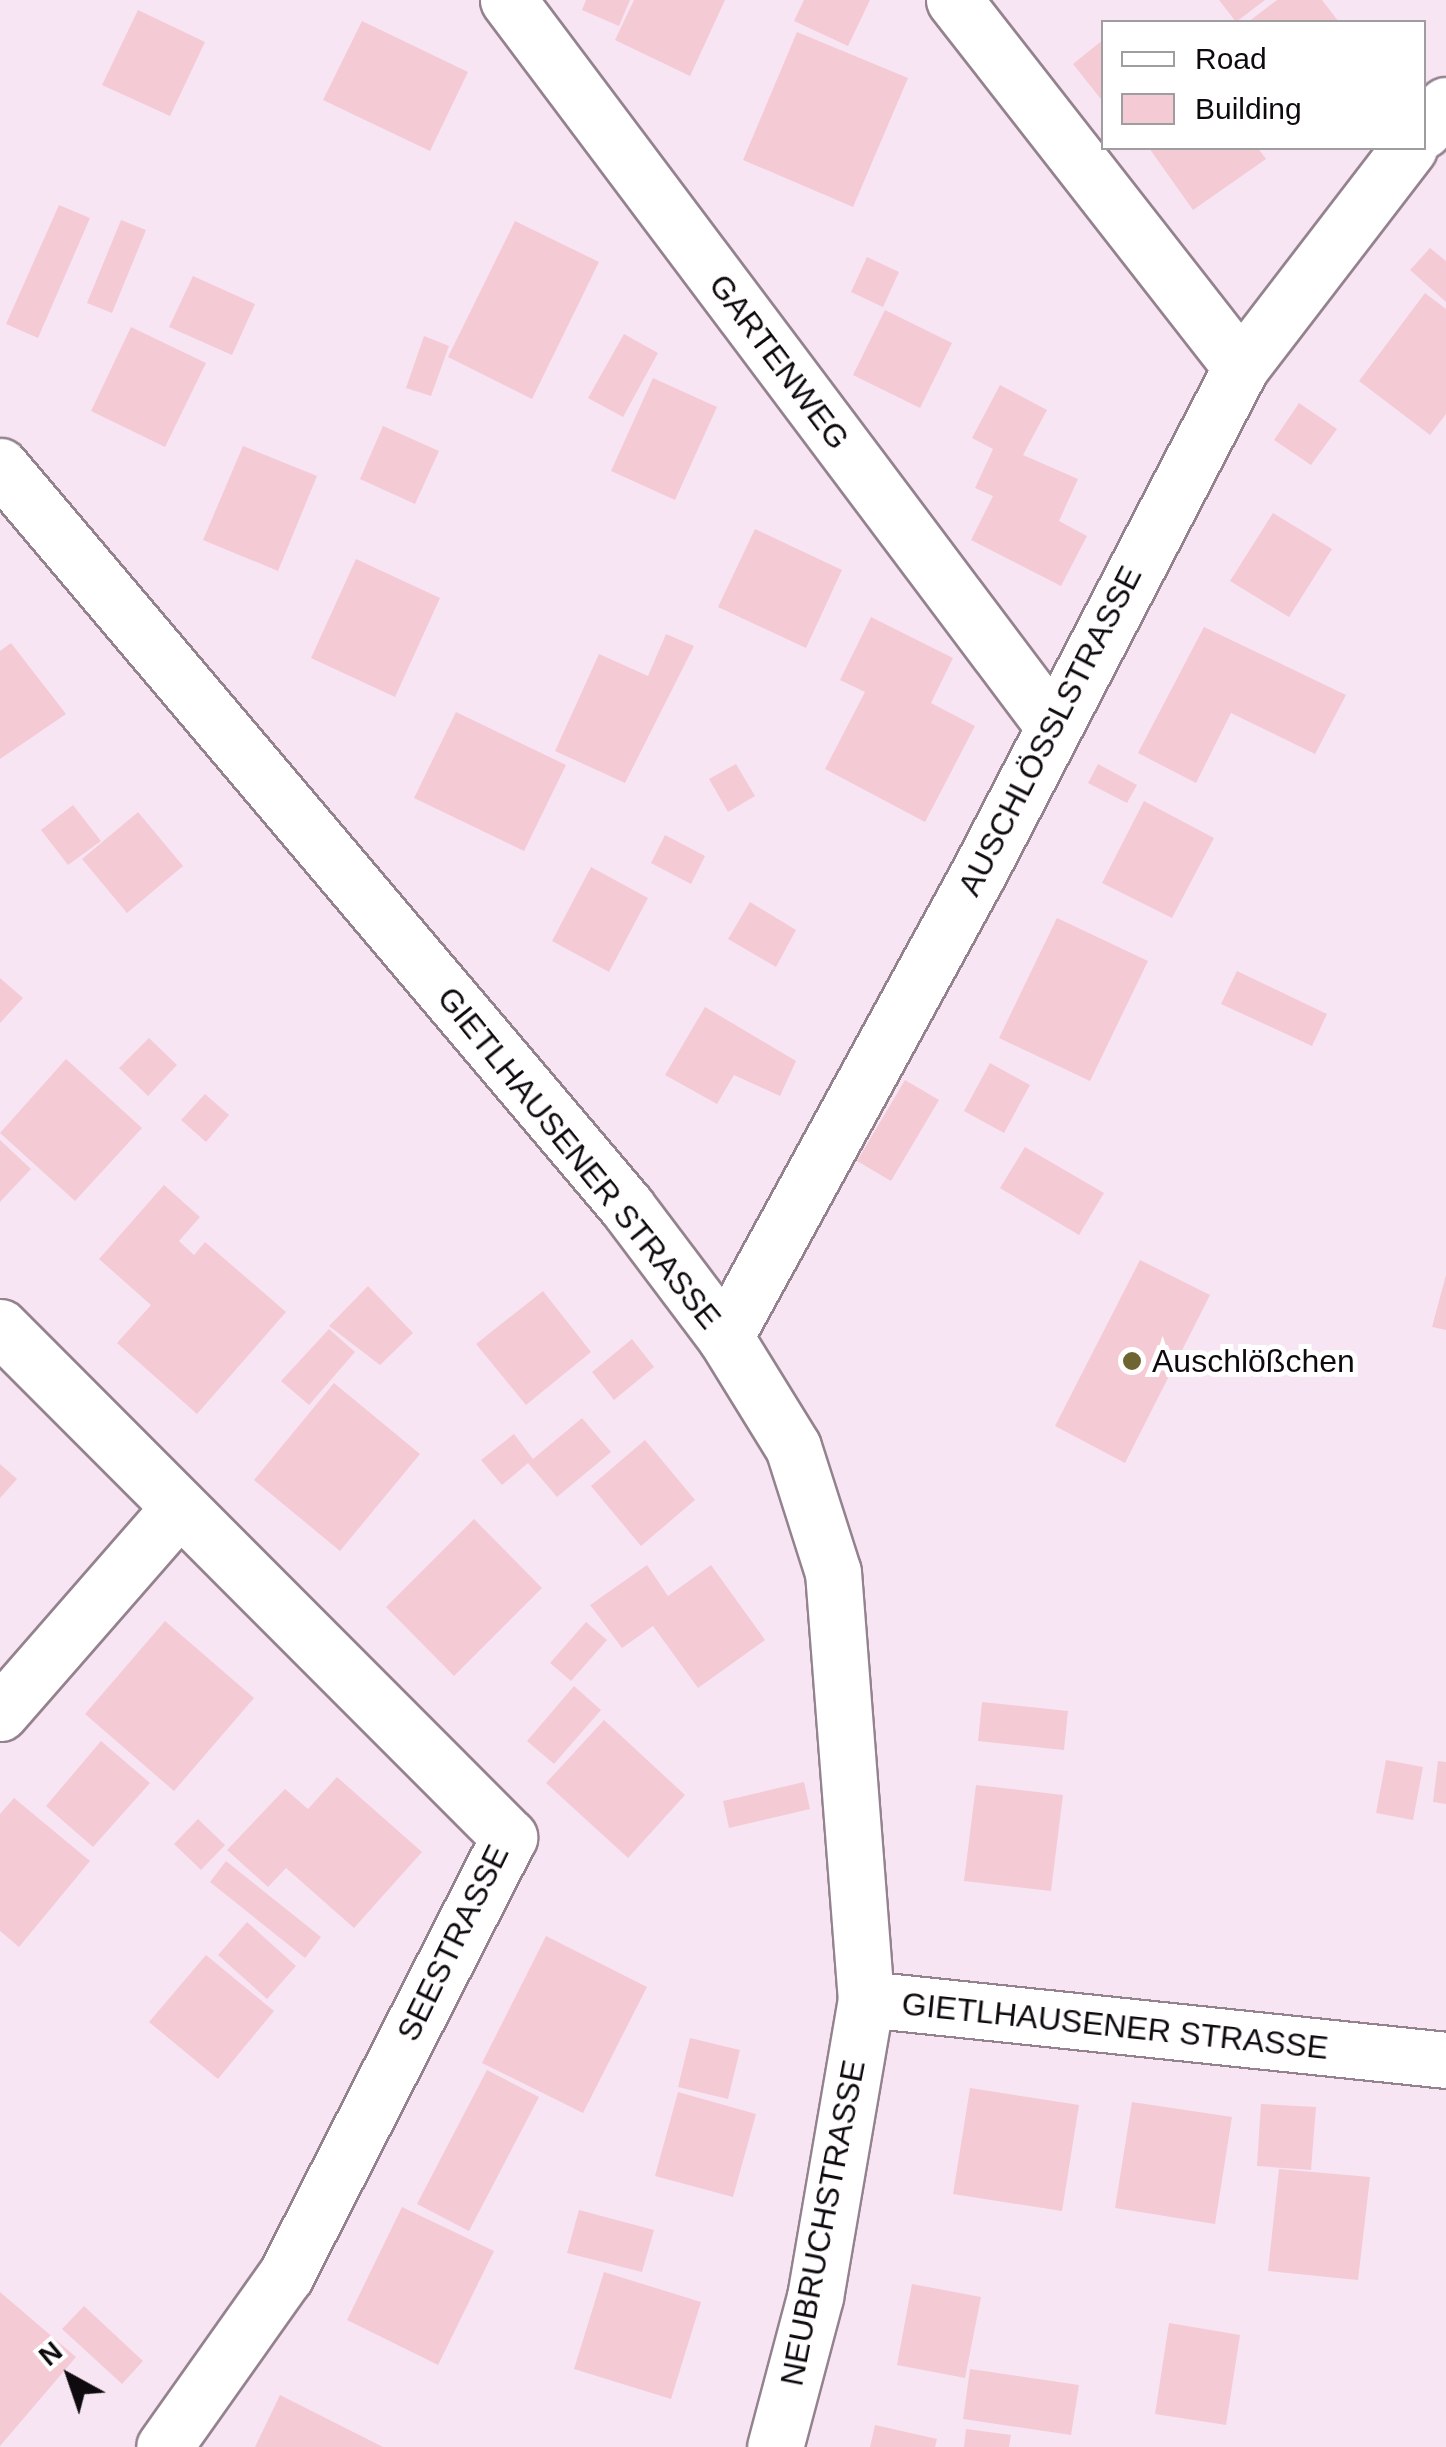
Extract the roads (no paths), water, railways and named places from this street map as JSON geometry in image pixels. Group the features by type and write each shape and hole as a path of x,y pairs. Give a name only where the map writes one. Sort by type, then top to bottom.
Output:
{"street":[{"name":"GARTENWEG","path":"508,0 1052,723"},
{"path":"954,0 1241,367"},
{"path":"1426,128 1446,105"},
{"name":"AUSCHLÖSSLSTRASSE","path":"725,1337 979,872 1052,723 1241,367 1407,150"},
{"name":"GIETLHAUSENER STRASSE","path":"0,466 627,1207 725,1337 793,1448 833,1572 866,1998 1446,2060"},
{"name":"SEESTRASSE","path":"0,1326 508,1838 285,2276 164,2447"},
{"path":"0,1713 179,1508"},
{"name":"NEUBRUCHSTRASSE","path":"775,2447 815,2297 866,1998"}],"place":[{"name":"Auschlößchen","path":"1132,1361"}]}
